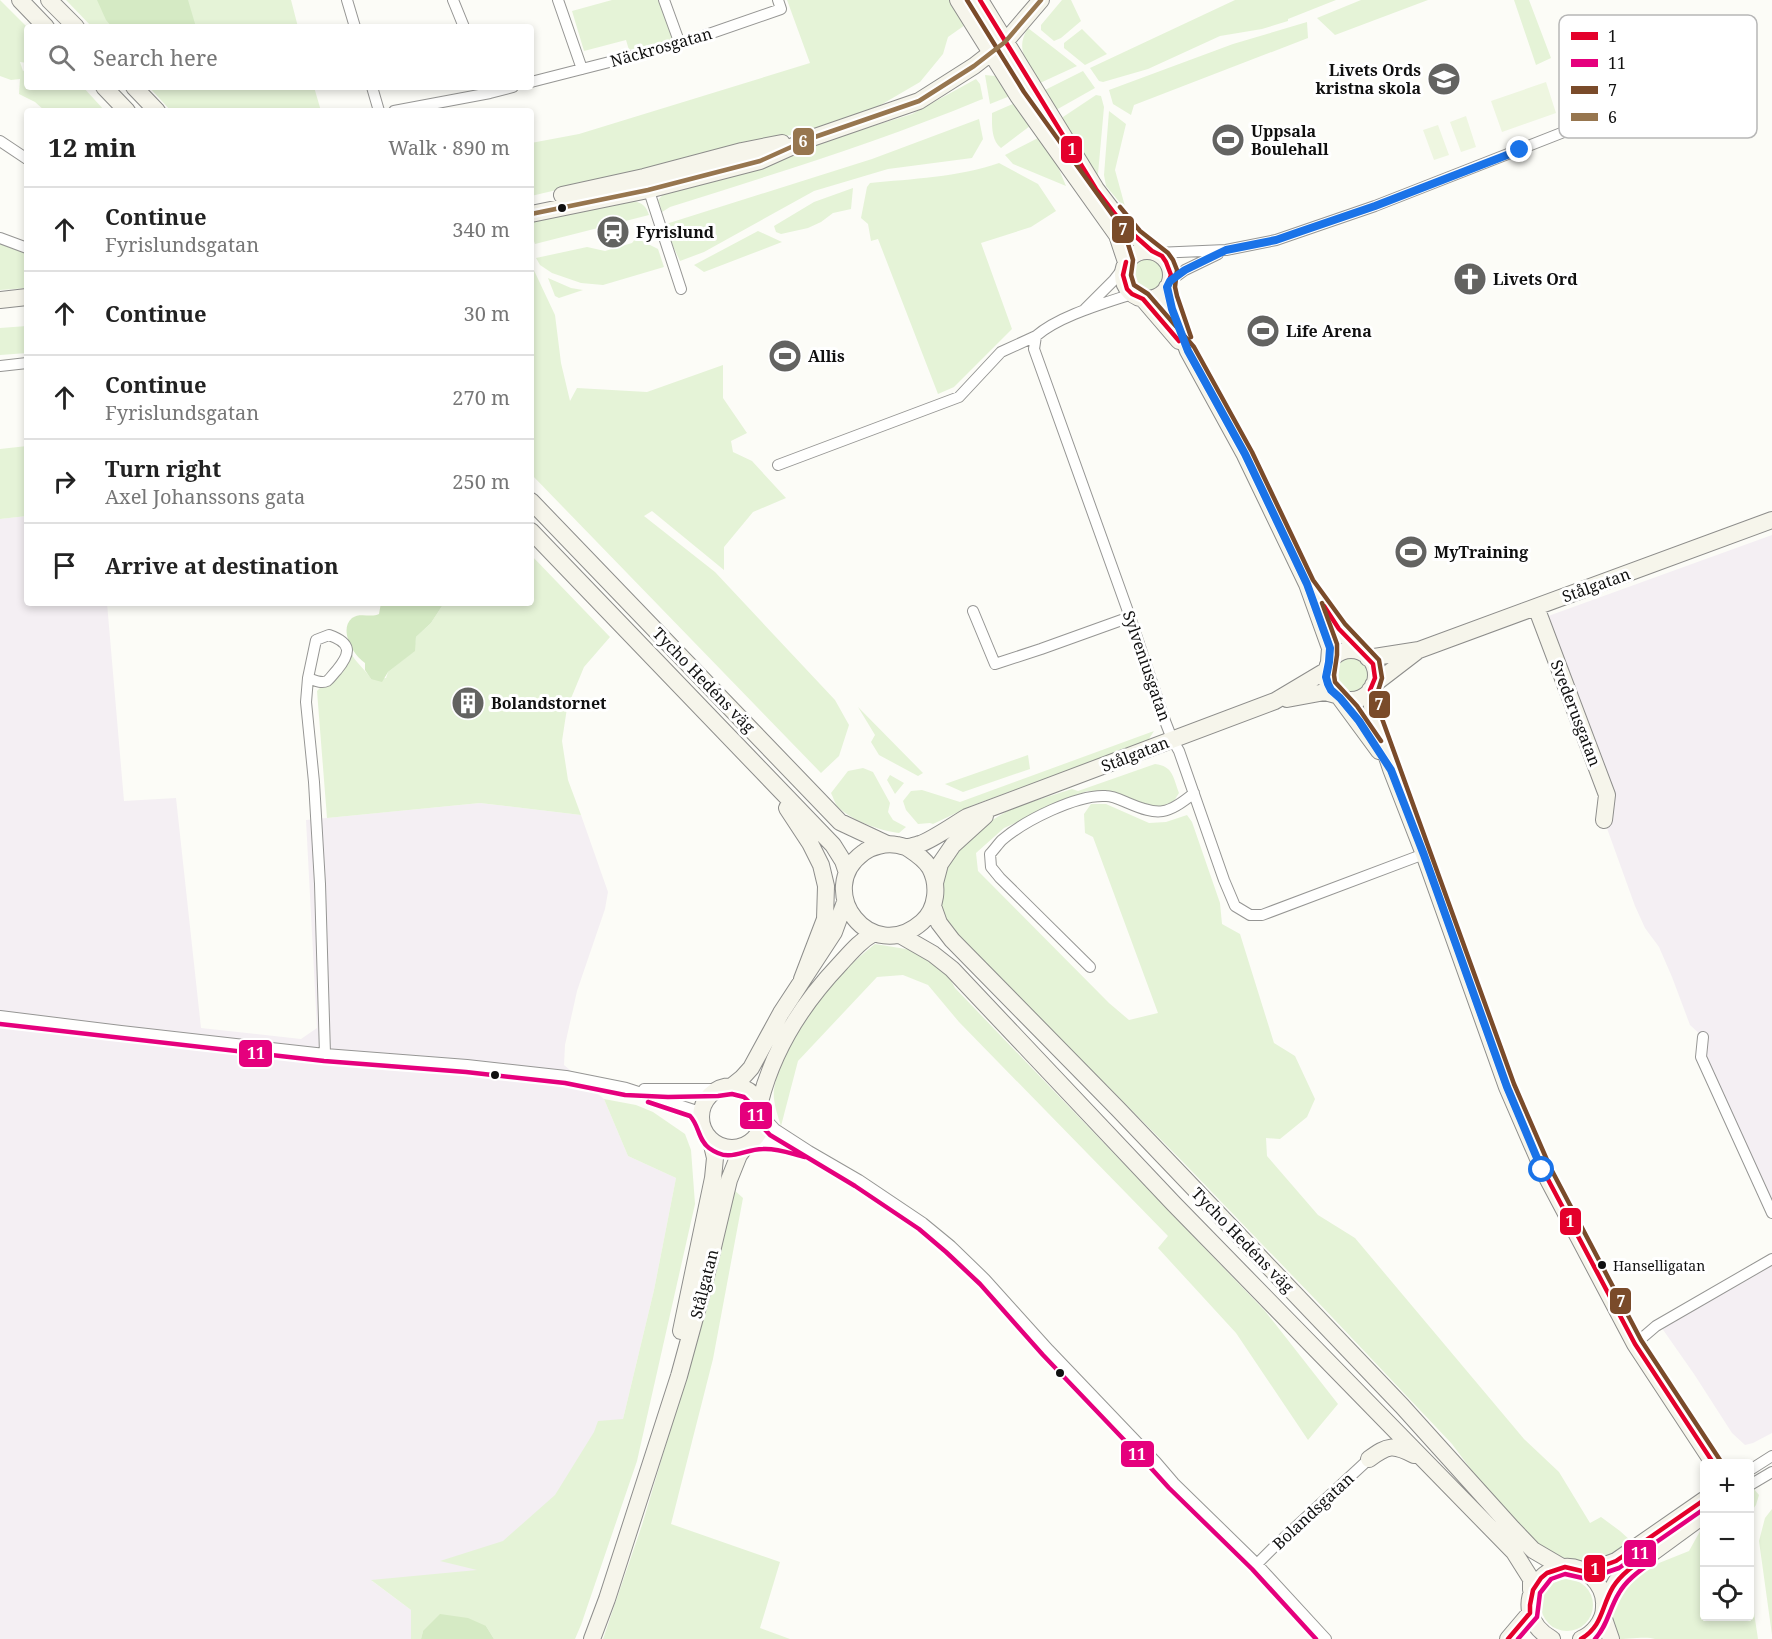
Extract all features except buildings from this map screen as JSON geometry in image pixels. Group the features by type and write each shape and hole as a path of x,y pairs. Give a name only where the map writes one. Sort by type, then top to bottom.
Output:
{"main road":[{"path":"20,0 43,24"},
{"path":"50,0 73,24"},
{"path":"958,0 991,54 1076,180 1117,235 1125,264"},
{"path":"980,0 1096,189 1125,227 1162,256 1169,268 1168,284 1172,309 1188,351 1245,454 1307,584 1330,648 1328,684 1359,721 1391,770"},
{"path":"534,213 646,183 742,151 810,138 919,101 991,54 1005,42 1041,0"},
{"path":"107,90 124,108"},
{"path":"137,90 154,108"},
{"path":"534,202 646,183"},
{"path":"1154,252 1137,253 1125,264 1122,274 1124,282 1188,351"},
{"path":"1138,297 1157,297 1168,284"},
{"path":"0,300 24,297"},
{"name":"Tycho Hedéns väg","path":"534,504 840,822 887,844"},
{"name":"Stålgatan","path":"1365,655 1419,650 1772,520"},
{"name":"Tycho Hedéns väg","path":"534,534 833,845 847,873"},
{"path":"1307,584 1339,629 1365,655 1375,671 1372,688 1373,715 1391,770 1507,1087 1542,1170 1635,1344 1711,1459"},
{"name":"Svederusgatan","path":"1536,607 1607,795 1604,820"},
{"name":"Stålgatan","path":"1372,688 1419,650"},
{"path":"1328,666 1334,657 1347,651 1365,655"},
{"name":"Stålgatan","path":"1275,701 1328,666"},
{"path":"1338,696 1348,700 1357,699 1372,688"},
{"name":"Stålgatan","path":"906,847 923,843 967,817 1275,701 1325,692 1338,696"},
{"path":"759,768 810,843 822,865 826,885 825,919 802,979"},
{"name":"Stålgatan","path":"935,883 940,864 952,845 995,808"},
{"path":"887,844 906,847 920,855 930,867 936,895 933,906 925,919 914,929 900,935 882,936 861,926 852,915 845,902 844,888 847,873 863,853 874,847 887,844"},
{"path":"845,902 834,932 781,1013 752,1068 725,1088 710,1095 705,1103 700,1116 705,1132 711,1141 727,1148 748,1144 758,1136 762,1128 762,1109 771,1068 787,1035 810,998 833,970 862,940 874,933"},
{"name":"Tycho Hedéns väg","path":"933,906 939,923 952,940 1118,1109 1394,1397 1533,1550 1562,1567 1586,1572"},
{"name":"Tycho Hedéns väg","path":"900,935 933,954 952,969 1174,1204 1514,1552 1531,1579 1532,1590"},
{"path":"725,1088 748,1090 762,1109"},
{"name":"Stålgatan","path":"663,1423 713,1178 715,1158 711,1141"},
{"name":"Stålgatan","path":"592,1639 679,1376 705,1285 729,1180 739,1155 748,1144"},
{"path":"1369,1459 1382,1442 1382,1417"},
{"path":"1369,1459 1381,1450 1392,1447 1400,1448 1422,1458"},
{"path":"1611,1639 1603,1611 1602,1592 1596,1581 1586,1572 1616,1561 1700,1503"},
{"path":"1581,1639 1597,1628 1616,1582 1626,1572 1700,1518"},
{"path":"1552,1639 1543,1634 1535,1625 1530,1613 1529,1598 1544,1574 1562,1567"},
{"path":"1508,1639 1530,1613"}],"street":[{"path":"347,0 354,24"},
{"path":"453,0 463,24"},
{"path":"558,0 582,69"},
{"path":"664,0 680,44"},
{"name":"Näckrosgatan","path":"534,81 680,44 781,9 778,0"},
{"path":"373,90 378,108"},
{"path":"407,108 488,90"},
{"path":"1154,252 1226,250 1276,240 1375,206 1559,133"},
{"path":"0,141 24,157"},
{"path":"646,183 681,289"},
{"path":"0,238 24,247"},
{"path":"1168,284 1185,270 1226,250"},
{"path":"1080,313 1114,280 1125,264"},
{"path":"778,465 959,397 1001,351 1080,313 1111,301 1138,297"},
{"name":"Sylveniusgatan","path":"1036,336 1034,349 1172,739 1179,751 1235,906 1250,915 1262,915 1424,855"},
{"path":"0,366 24,363"},
{"path":"973,611 995,664 1130,617"},
{"path":"308,678 320,682 327,680 344,662 348,655 348,648 340,639 329,635 316,640 308,678 306,702 314,782 320,884 325,1054"},
{"path":"1090,967 1000,879 991,867 990,854 1001,841 1023,825 1076,801 1096,796 1109,796 1144,810 1163,812 1181,804 1194,793"},
{"path":"0,1016 325,1054 467,1065 566,1076 626,1088 694,1110 700,1116"},
{"path":"1703,1037 1701,1057 1772,1213"},
{"path":"626,1088 668,1090 725,1088"},
{"path":"762,1109 775,1128 905,1210 951,1246 985,1279 1174,1483 1257,1564 1326,1639"},
{"path":"748,1144 769,1141 809,1151"},
{"path":"1635,1344 1656,1326 1772,1259"},
{"path":"1754,1467 1772,1456"},
{"name":"Bolandsgatan","path":"1257,1564 1369,1459"},
{"path":"1754,1482 1772,1472"}],"shaded area":[{"path":"24,516 24,606 107,606 124,801 176,798 201,1028 301,1039 317,1028 306,820 480,803 581,815 608,892 605,909 577,991 565,1045 564,1065 604,1099 628,1156 676,1178 654,1290 623,1419 569,1590 372,1581 411,1610 411,1639 0,1639 0,519"},
{"path":"1772,535 1772,1213 1701,1057 1703,1037 1690,1025 1659,947 1645,928 1635,906 1604,820 1607,795 1540,619"},
{"path":"1772,1259 1772,1433 1745,1445 1732,1433 1659,1324"}],"green space":[{"path":"0,0 24,24 24,63 20,62 24,70 24,90 86,90 102,108 42,108 19,94 20,79 11,80 0,76"},
{"path":"66,0 291,0 297,24 89,24"},
{"path":"97,0 188,0 195,24 109,24"},
{"path":"612,0 662,0 675,39 629,50 626,40 584,51 572,11"},
{"path":"787,0 950,0 965,25 948,37 943,54 920,82 867,113 808,132 741,144 534,195 534,142 579,134 810,63"},
{"path":"1062,0 1071,0 1081,21 1054,41 1041,30 1041,25"},
{"path":"1235,0 1336,0 1288,19 1288,21 1262,29 1220,36 1148,69 1103,82 1099,81 1090,68"},
{"path":"1361,0 1428,0 1335,35 1317,18"},
{"path":"1514,0 1529,0 1551,58 1536,65"},
{"path":"1307,22 1308,38 1134,105 1131,115 1113,104 1109,90 1233,44"},
{"path":"1028,28 1077,66 1040,83 1027,63 1022,50 1022,43"},
{"path":"1082,29 1107,54 1085,65 1064,48 1064,43"},
{"path":"1083,71 1095,88 1056,110 1045,90"},
{"path":"985,75 995,76 1010,96 990,104"},
{"path":"976,79 980,84 983,99 865,144 670,207 662,212 658,200 667,190 912,114"},
{"path":"1546,82 1556,113 1502,132 1491,101"},
{"path":"152,90 315,90 320,108 168,108"},
{"path":"1096,95 1101,96 1104,107 1098,174 1101,188 1064,127 1063,117"},
{"path":"1015,103 1030,126 1001,148 994,137 992,113"},
{"path":"1109,111 1126,124 1115,170 1126,210 1106,186 1104,175"},
{"path":"1466,116 1476,147 1461,152 1450,122"},
{"path":"979,119 983,139 972,158 888,169 814,191 704,252 680,261 672,244 666,224 872,159"},
{"path":"1438,125 1449,155 1434,160 1423,130"},
{"path":"1038,138 1056,162 1066,186 1013,164 1005,155"},
{"path":"999,163 1038,184 1056,211 1031,227 981,243 1012,329 954,387 938,394 878,239 871,241 868,224 861,218 867,187 870,183 951,174"},
{"path":"853,188 851,209 833,213 808,228 781,234 776,232 774,226 814,202"},
{"path":"633,201 644,205 649,215 535,244 534,221"},
{"path":"758,231 782,242 704,272 694,265"},
{"path":"0,238 24,247 24,288 0,290"},
{"path":"636,238 658,249 664,267 603,285 581,283 552,273 540,265 536,258 587,247 605,251 632,243"},
{"path":"1148,259 1159,264 1164,275 1159,286 1148,291 1137,286 1132,275 1137,264"},
{"path":"534,270 555,315 561,363 570,401 577,388 647,392 723,365 723,398 747,433 731,441 733,452 752,461 786,498 753,512 724,547 724,570 652,511 644,516 715,572 835,700 849,725 839,756 821,773 534,477"},
{"path":"548,278 571,288 583,290 559,298 555,296"},
{"path":"24,326 24,353 0,355 0,328"},
{"path":"24,446 24,516 0,519 0,449"},
{"path":"534,558 610,637 584,667 567,708 562,741 568,780 581,815 480,803 327,818 317,691 352,655 371,679 386,678 388,672 414,651 416,637 431,623 442,606 534,606"},
{"path":"380,606 442,606 431,623 416,637 415,651 388,672 382,682 371,679 365,670 365,663 352,649 347,636 348,623 352,618 379,614"},
{"path":"1351,656 1364,662 1370,675 1364,688 1351,694 1338,688 1332,675 1338,662"},
{"path":"858,707 923,773 918,776 879,755 871,742 875,735"},
{"path":"1154,731 1147,742 973,805 933,824 918,824 906,810 903,801 911,791 922,790 960,802"},
{"path":"1028,755 1030,769 963,792 945,784"},
{"path":"1155,764 1166,767 1172,773 1179,793 1174,801 1162,806 1146,806 1111,792 1087,791 1004,828 976,853 978,871 1109,1003 1129,1020 1158,1013 1093,837 1085,833 1084,814 1091,804 1106,804 1149,823 1166,822 1187,815 1192,822 1220,903 1222,924 1240,934 1274,1043 1295,1056 1315,1099 1307,1117 1280,1139 1266,1138 1267,1156 1318,1215 1355,1238 1524,1439 1559,1472 1590,1523 1601,1517 1631,1541 1606,1557 1584,1563 1564,1563 1536,1547 1505,1515 1452,1444 1315,1299 941,918 941,877 968,835 1012,808 1072,789 1078,791"},
{"path":"863,768 873,772 890,803 888,812 893,820 906,827 899,833 858,820 836,805 831,793 848,771"},
{"path":"890,775 904,783 895,794 887,780"},
{"path":"875,944 912,950 948,975 955,988 1265,1311 1338,1404 1308,1440 1236,1333 1158,1248 1168,1236 959,1022 928,985 903,975 877,977 798,1061 781,1126 774,1102 775,1085 788,1050 810,1014 833,983"},
{"path":"604,1099 636,1105 653,1112 685,1134 691,1150 695,1204 637,1461 581,1625 575,1639 494,1639 486,1626 423,1631 421,1639 411,1639 411,1610 371,1580 477,1570 440,1561 503,1541 555,1495 594,1432 598,1421 623,1419 654,1290 676,1178 628,1156"},
{"path":"733,1189 743,1198 713,1359 671,1524 780,1562 760,1628 790,1639 603,1639 642,1525 676,1411"},
{"path":"1754,1489 1759,1495 1754,1508"},
{"path":"1772,1509 1772,1635 1759,1541 1765,1518"},
{"path":"1700,1531 1700,1621 1754,1621 1754,1612 1758,1639 1617,1639 1609,1616 1612,1601 1623,1586 1659,1563 1689,1551"},
{"path":"1562,1579 1572,1579 1586,1586 1593,1605 1586,1624 1572,1631 1562,1631 1552,1627 1545,1620 1541,1610 1541,1600 1545,1590 1552,1583"},
{"path":"440,1614 468,1618 486,1626 494,1639 421,1639 423,1631"}],"transit line":[{"name":"7","path":"967,0 1024,92 1124,231 1133,260 1131,275 1134,285 1148,294 1194,347 1252,452 1313,580 1345,624 1379,660 1382,678 1378,691 1380,713 1514,1084 1550,1167 1641,1340 1719,1459"},
{"name":"1","path":"980,0 1096,189 1125,227 1152,251 1162,256 1166,262 1171,275 1167,287"},
{"name":"6","path":"534,213 648,190 760,161 809,139 919,101 974,66 1005,42 1041,0"},
{"name":"7","path":"1120,207 1140,231 1168,253 1173,260 1177,270 1175,287 1177,296 1191,337"},
{"name":"1","path":"1126,262 1123,275 1127,289 1143,299 1179,341"},
{"name":"1","path":"1167,287 1172,309 1188,351 1245,455 1307,584 1330,648 1326,677 1328,684 1359,721 1391,769 1424,854 1507,1087 1543,1170 1635,1344 1711,1459"},
{"name":"7","path":"1322,603 1337,644 1335,682 1357,706 1381,741"},
{"name":"1","path":"1324,606 1339,629 1373,664 1375,678 1370,690"},
{"name":"11","path":"0,1024 324,1061 466,1072 565,1083 625,1095 668,1097 732,1094 744,1097 753,1106 758,1122 770,1135 855,1186 919,1229 980,1284 1043,1355 1169,1488 1252,1569 1316,1639"},
{"name":"11","path":"648,1102 690,1116 705,1145 717,1153 730,1155 769,1149 805,1157"},
{"name":"1","path":"1508,1639 1530,1613 1533,1590 1547,1573 1565,1567 1586,1572 1616,1561 1700,1503"},
{"name":"11","path":"1518,1639 1537,1617 1540,1593 1551,1579 1565,1574 1587,1579 1619,1568 1700,1512"},
{"name":"1","path":"1581,1639 1598,1622 1609,1594 1621,1577 1649,1555"},
{"name":"11","path":"1595,1639 1603,1628 1622,1588 1634,1575 1653,1561"}],"place":[{"name":"Livets Ords kristna skola","path":"1444,79"},
{"name":"Uppsala Boulehall","path":"1228,140"},
{"name":"Fyrislund","path":"613,232"},
{"name":"Livets Ord","path":"1470,279"},
{"name":"Life Arena","path":"1263,331"},
{"name":"Allis","path":"785,356"},
{"name":"MyTraining","path":"1411,552"},
{"name":"Bolandstornet","path":"468,703"},
{"name":"Hanselligatan","path":"1602,1265"}],"route":[{"path":"1520,150 1375,206 1276,240 1226,250 1185,270 1170,281 1167,287 1172,309 1188,351 1245,454 1307,584 1330,648 1326,677 1328,684 1359,721 1391,770 1507,1087 1542,1170"}]}
